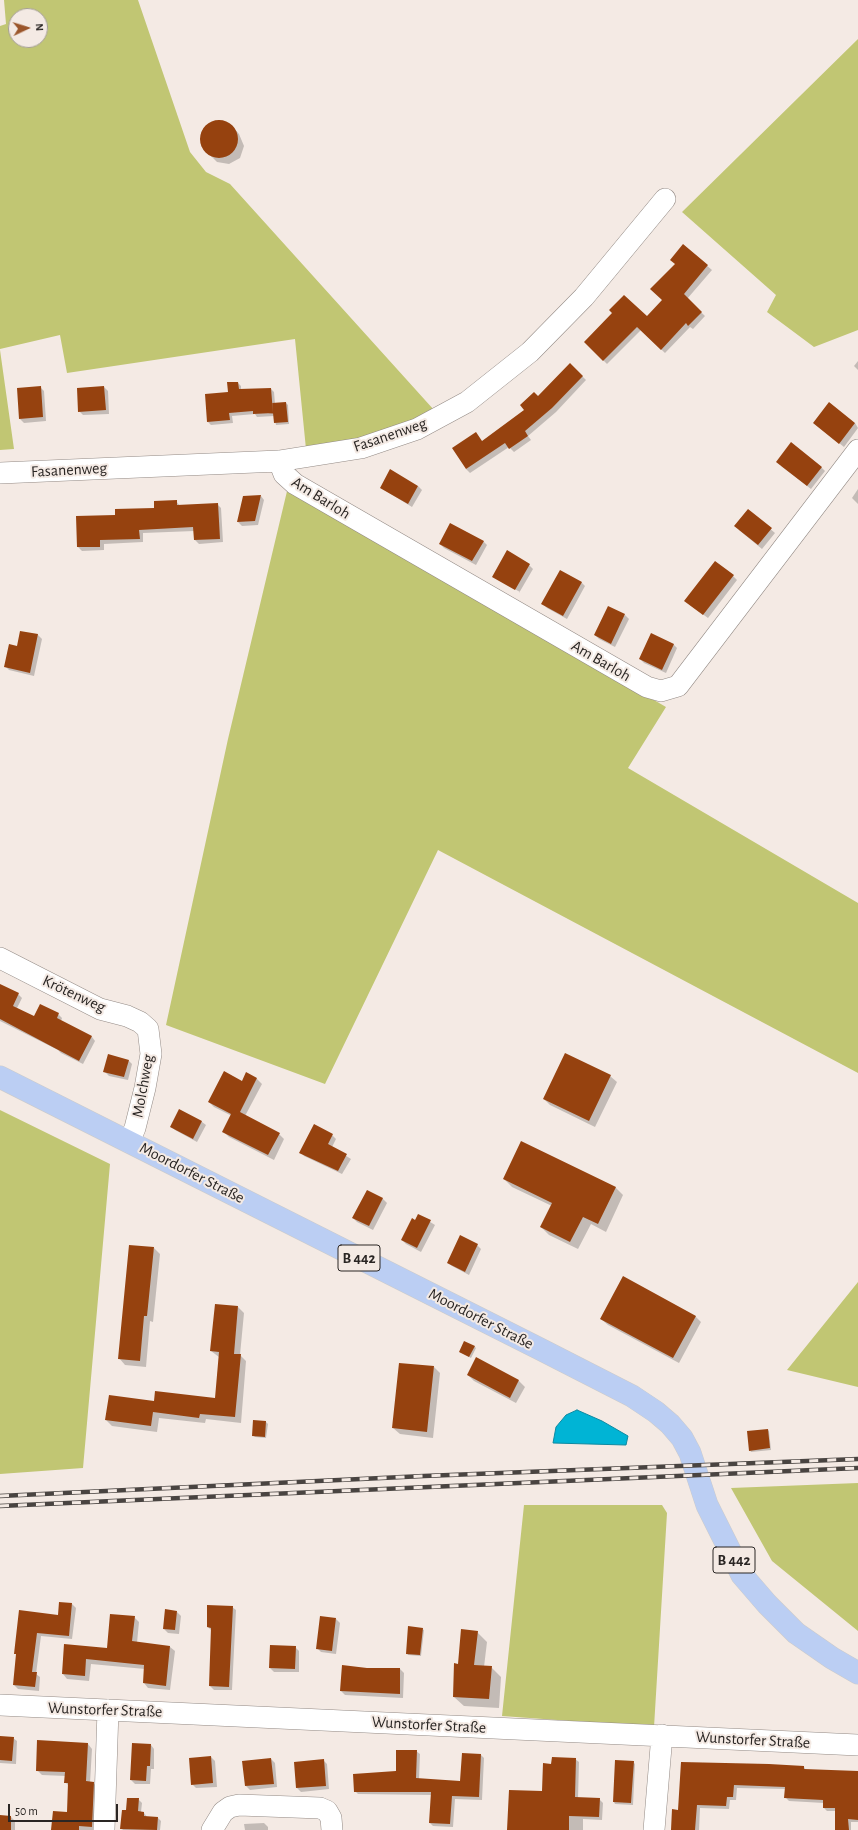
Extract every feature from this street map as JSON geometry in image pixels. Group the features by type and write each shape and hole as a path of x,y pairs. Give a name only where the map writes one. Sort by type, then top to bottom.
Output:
{"main road":[{"name":"Moordorfer Straße","path":"0,1077 566,1362 632,1396 656,1412 670,1424 682,1438 707,1504 742,1575 767,1604 796,1633 832,1658 858,1673"}],"street":[{"name":"Fasanenweg","path":"0,473 279,461 361,448 417,429 466,402 530,352 584,298 666,199"},
{"name":"Am Barloh","path":"279,461 284,474 295,484 647,687 661,691 678,686 858,450"},
{"name":"Krötenweg","path":"0,958 100,1009 127,1016 140,1022 148,1029"},
{"name":"Molchweg","path":"129,1142 135,1128 145,1088 151,1054 148,1029"},
{"name":"Wunstorfer Straße","path":"0,1705 858,1745"},
{"path":"104,1830 108,1710"},
{"path":"654,1830 662,1736"},
{"path":"212,1830 223,1812 230,1807 239,1805 320,1808 327,1811 331,1818 332,1830"}],"green space":[{"path":"4,0 138,0 190,152 206,172 230,184 434,410 416,421 360,440 306,449 295,339 67,373 60,335 0,349 0,26 6,24"},
{"path":"858,39 858,330 814,347 767,312 776,295 682,212"},
{"path":"0,350 14,449 0,450"},
{"path":"288,487 666,707 628,768 858,903 858,1073 438,850 325,1084 166,1025 228,739"},
{"path":"0,1110 110,1164 83,1468 0,1474"},
{"path":"858,1282 858,1387 787,1370"},
{"path":"858,1483 858,1631 772,1561 731,1488"},
{"path":"524,1505 662,1505 667,1513 654,1727 502,1716"}],"water":[{"path":"577,1410 602,1421 628,1436 626,1445 553,1443 556,1427 566,1415"}],"building":[{"path":"215,120 223,120 233,125 237,132 237,146 233,153 223,158 215,158 205,153 203,150 200,143 200,135 205,125 208,123"},
{"path":"683,244 708,265 684,294 702,312 688,326 686,323 661,350 637,327 603,361 584,342 612,313 609,310 624,295 647,316 662,300 650,289 675,264 670,260"},
{"path":"570,363 583,376 552,408 525,431 528,436 509,449 505,443 466,469 452,448 476,432 482,441 524,410 520,405 534,392 538,396"},
{"path":"227,382 238,382 239,389 271,388 273,413 253,414 253,411 229,413 230,420 207,422 205,394 228,392"},
{"path":"41,386 43,417 19,419 17,388"},
{"path":"104,386 106,410 78,412 77,388"},
{"path":"286,402 288,422 274,423 272,403"},
{"path":"829,402 855,423 839,444 813,423"},
{"path":"791,442 822,467 807,486 776,462"},
{"path":"390,469 418,486 408,504 380,488"},
{"path":"261,495 255,521 237,522 243,496"},
{"path":"177,500 177,505 218,503 220,539 194,540 193,527 139,530 140,539 100,540 100,547 77,547 76,516 115,515 115,509 154,508 154,501"},
{"path":"748,509 772,528 758,545 734,526"},
{"path":"450,523 484,541 472,561 439,544"},
{"path":"507,550 530,564 515,590 492,577"},
{"path":"715,561 734,575 703,615 684,601"},
{"path":"560,570 582,582 563,616 541,604"},
{"path":"608,606 625,614 611,644 594,635"},
{"path":"20,631 38,634 30,673 4,667 9,644 17,646"},
{"path":"651,633 674,644 662,670 639,659"},
{"path":"0,984 19,993 13,1006 34,1016 40,1004 59,1013 57,1018 92,1036 79,1061 0,1019"},
{"path":"565,1053 611,1075 589,1121 543,1099"},
{"path":"108,1054 129,1060 124,1077 103,1072"},
{"path":"224,1071 242,1081 246,1072 257,1078 240,1112 280,1133 268,1155 222,1132 231,1114 208,1102"},
{"path":"179,1109 202,1121 193,1139 170,1127"},
{"path":"314,1124 333,1134 328,1144 347,1154 338,1171 299,1153"},
{"path":"521,1141 616,1187 598,1224 583,1217 570,1242 540,1227 552,1203 503,1179"},
{"path":"367,1190 383,1198 369,1226 352,1218"},
{"path":"418,1214 431,1220 417,1248 401,1240 412,1218 415,1220"},
{"path":"460,1235 478,1244 465,1272 447,1263"},
{"path":"129,1245 154,1247 147,1316 144,1316 140,1361 118,1359"},
{"path":"623,1276 696,1316 673,1358 600,1319"},
{"path":"215,1304 238,1306 234,1354 241,1354 235,1417 200,1414 199,1418 153,1412 151,1426 105,1420 109,1395 154,1401 155,1391 215,1398 219,1352 210,1351"},
{"path":"464,1341 475,1346 469,1357 459,1352"},
{"path":"476,1357 519,1380 510,1398 467,1375"},
{"path":"399,1363 434,1366 427,1432 392,1428"},
{"path":"253,1420 266,1421 265,1437 252,1436"},
{"path":"768,1429 770,1448 749,1451 747,1431"},
{"path":"59,1602 72,1603 69,1636 37,1633 32,1672 37,1672 35,1687 13,1685 16,1654 14,1654 19,1610 58,1615"},
{"path":"207,1605 233,1606 229,1687 209,1686 211,1628 207,1627"},
{"path":"165,1609 177,1611 175,1630 163,1629"},
{"path":"110,1614 135,1616 132,1641 170,1646 166,1686 143,1683 144,1665 86,1659 85,1676 62,1674 64,1644 107,1648"},
{"path":"320,1616 336,1618 332,1651 316,1649"},
{"path":"408,1626 423,1628 420,1655 406,1654"},
{"path":"461,1629 478,1631 474,1665 492,1666 489,1699 453,1697 454,1663 458,1664"},
{"path":"270,1645 296,1646 295,1669 269,1668"},
{"path":"342,1665 367,1668 400,1668 400,1694 340,1691"},
{"path":"0,1736 14,1737 12,1761 0,1760"},
{"path":"37,1740 88,1743 86,1781 94,1782 92,1827 79,1826 79,1830 51,1830 53,1811 67,1812 68,1783 64,1783 65,1772 36,1771"},
{"path":"132,1743 151,1744 150,1766 147,1766 146,1781 130,1780"},
{"path":"396,1750 417,1750 416,1778 460,1781 462,1753 481,1754 479,1797 452,1796 450,1824 429,1823 431,1792 354,1792 353,1774 396,1771"},
{"path":"211,1756 213,1783 191,1785 189,1758"},
{"path":"552,1757 576,1758 575,1797 600,1798 599,1817 569,1816 569,1830 507,1830 509,1790 542,1791 543,1763 551,1764"},
{"path":"271,1758 274,1784 245,1786 242,1761"},
{"path":"324,1759 326,1786 296,1788 294,1762"},
{"path":"615,1760 634,1761 631,1803 613,1802"},
{"path":"681,1762 769,1764 804,1766 804,1769 858,1771 858,1820 848,1819 849,1830 835,1830 835,1808 823,1808 823,1800 784,1798 785,1787 734,1785 733,1797 727,1797 726,1806 697,1805 695,1830 671,1830 672,1809 678,1810"},
{"path":"127,1798 139,1798 138,1811 144,1812 144,1816 158,1817 157,1830 120,1829 122,1810 126,1810"},
{"path":"0,1815 11,1816 11,1830 0,1830"}],"railway":[{"path":"0,1496 424,1476 858,1459"},
{"path":"0,1506 858,1468"}]}
